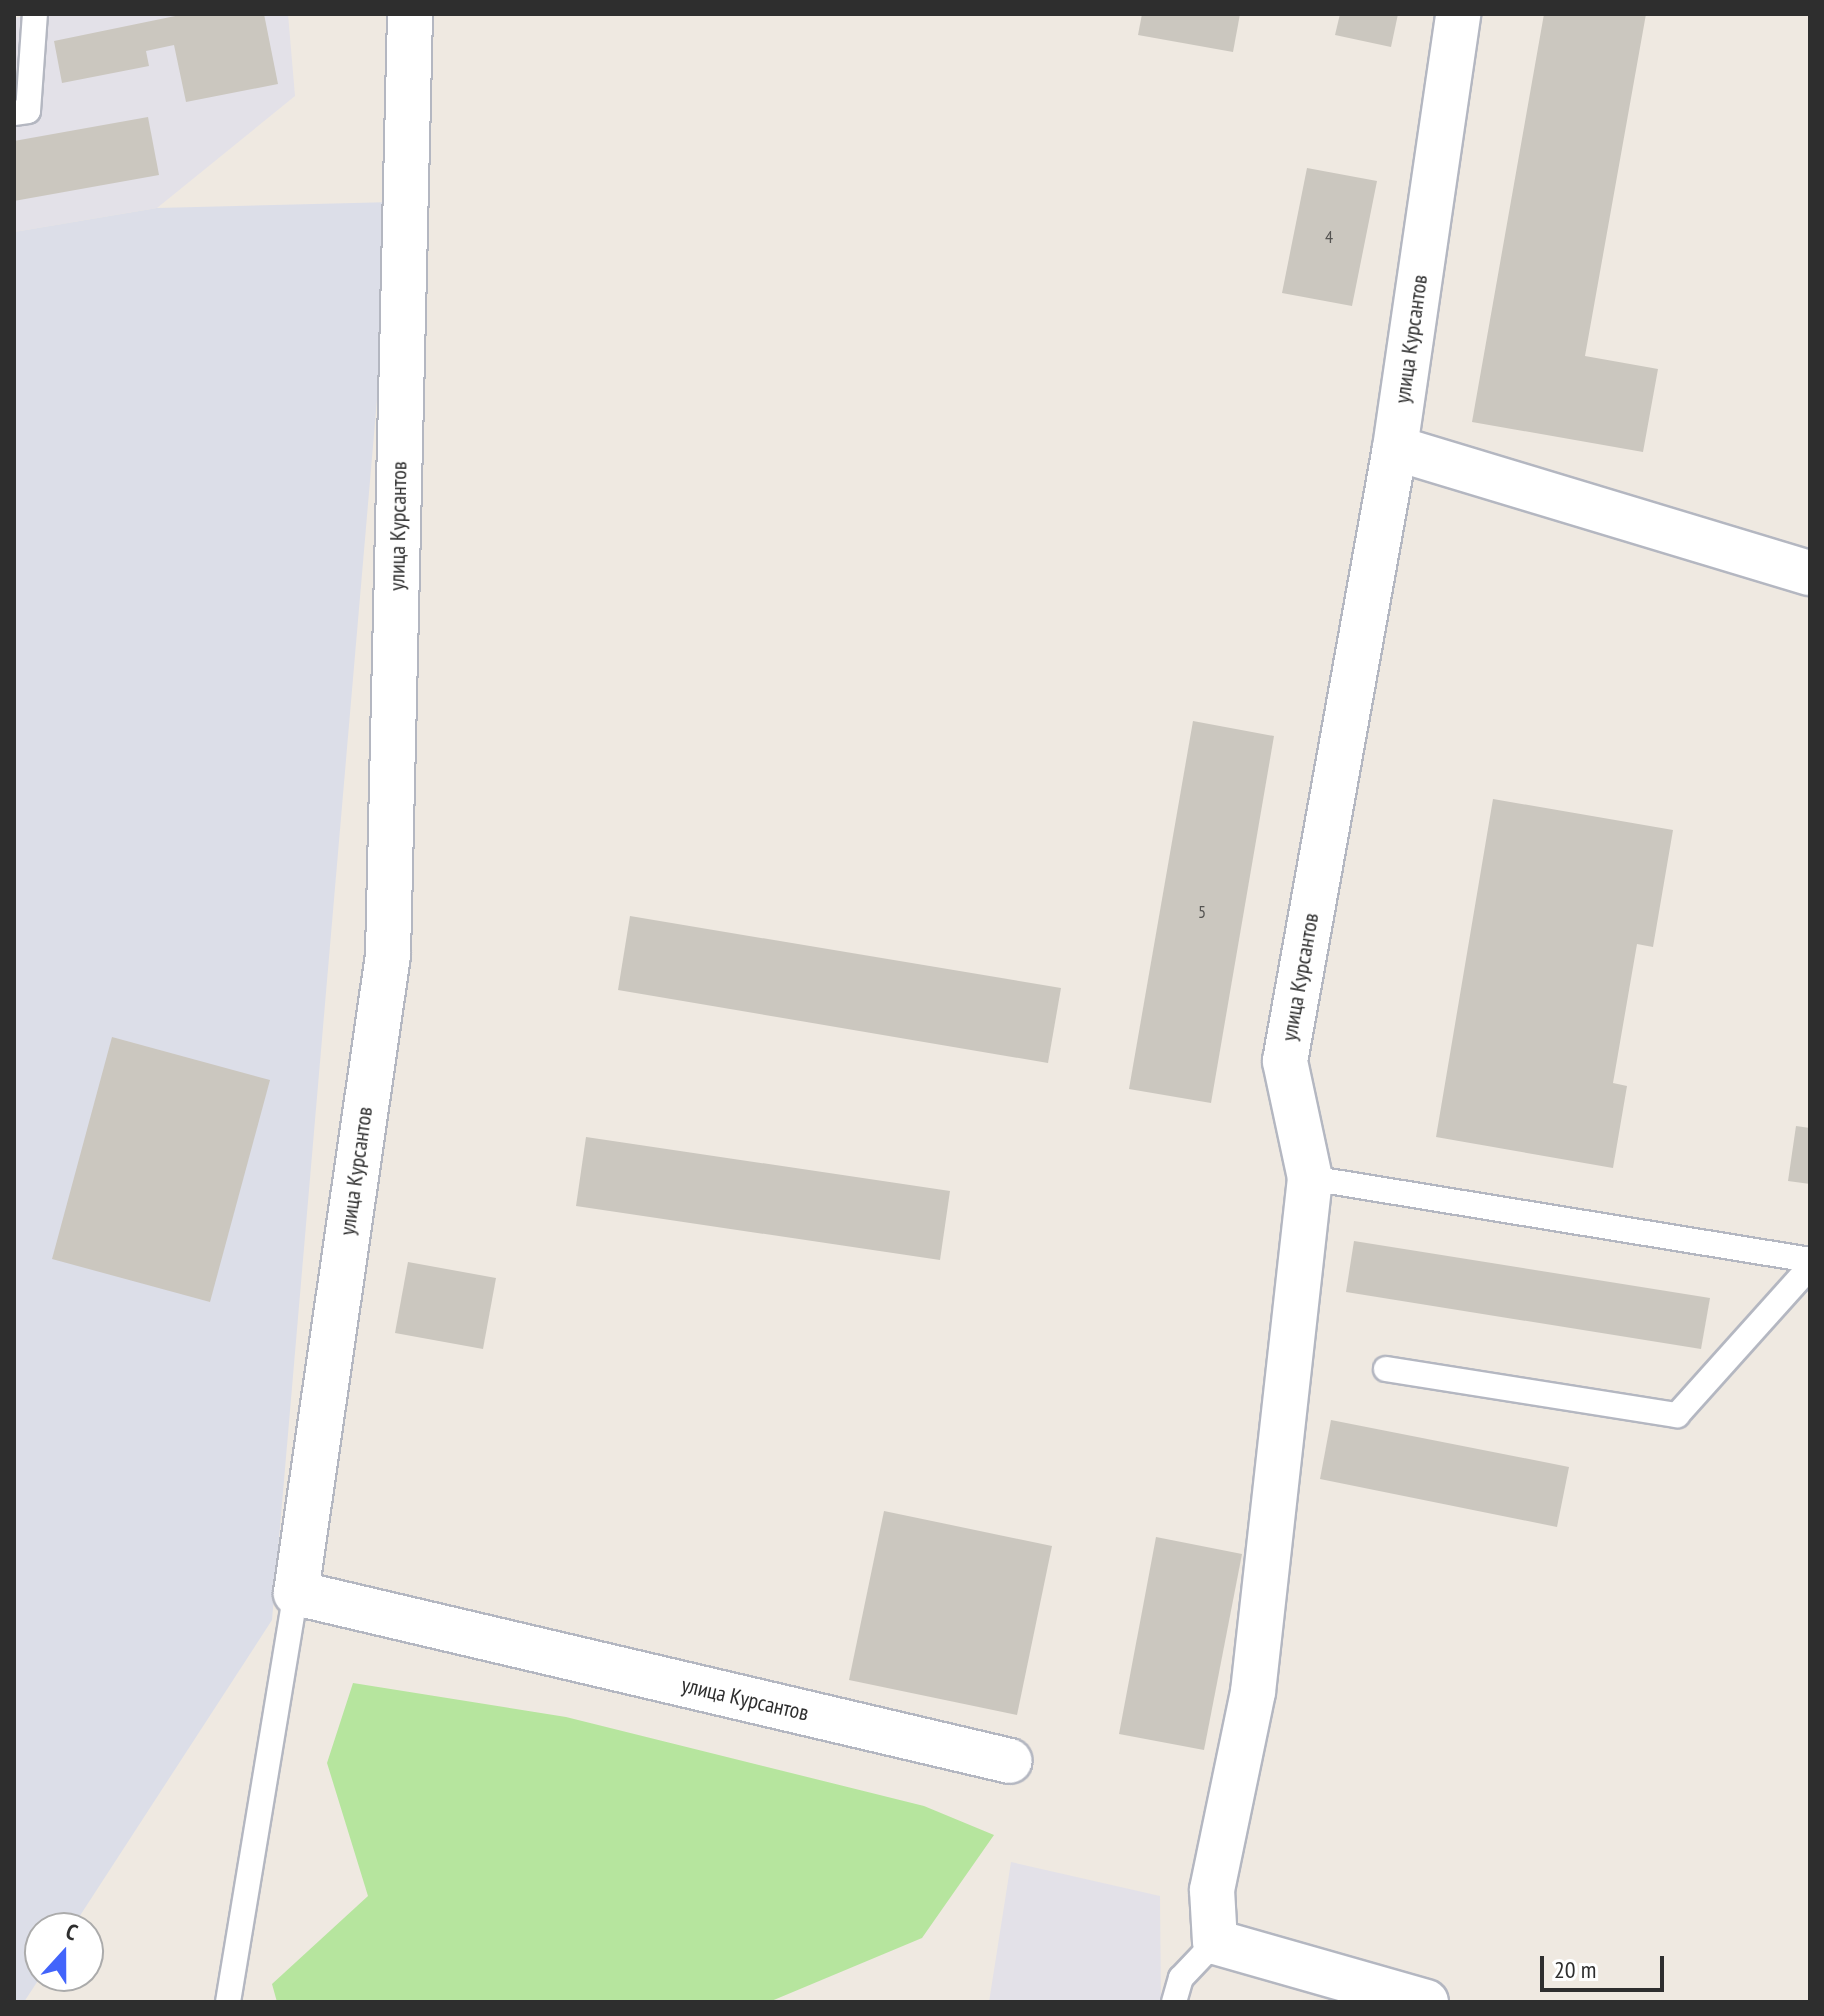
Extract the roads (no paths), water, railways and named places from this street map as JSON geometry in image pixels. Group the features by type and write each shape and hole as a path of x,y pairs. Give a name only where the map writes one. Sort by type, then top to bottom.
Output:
{"street":[{"name":"улица Курсантов","path":"410,14 388,955 296,1593 1010,1761"},
{"name":"улица Курсантов","path":"1215,1942 1212,1890 1253,1692 1310,1178 1285,1061 1395,448 1458,14"},
{"path":"1395,448 1810,573"},
{"path":"1215,1942 1426,2002"}],"lane":[{"path":"14,113 28,111 35,14"},
{"path":"1310,1178 1810,1260"},
{"path":"1386,1369 1677,1415 1810,1267"},
{"path":"228,2002 296,1593"},
{"path":"1174,2002 1181,1978 1215,1942"}]}
